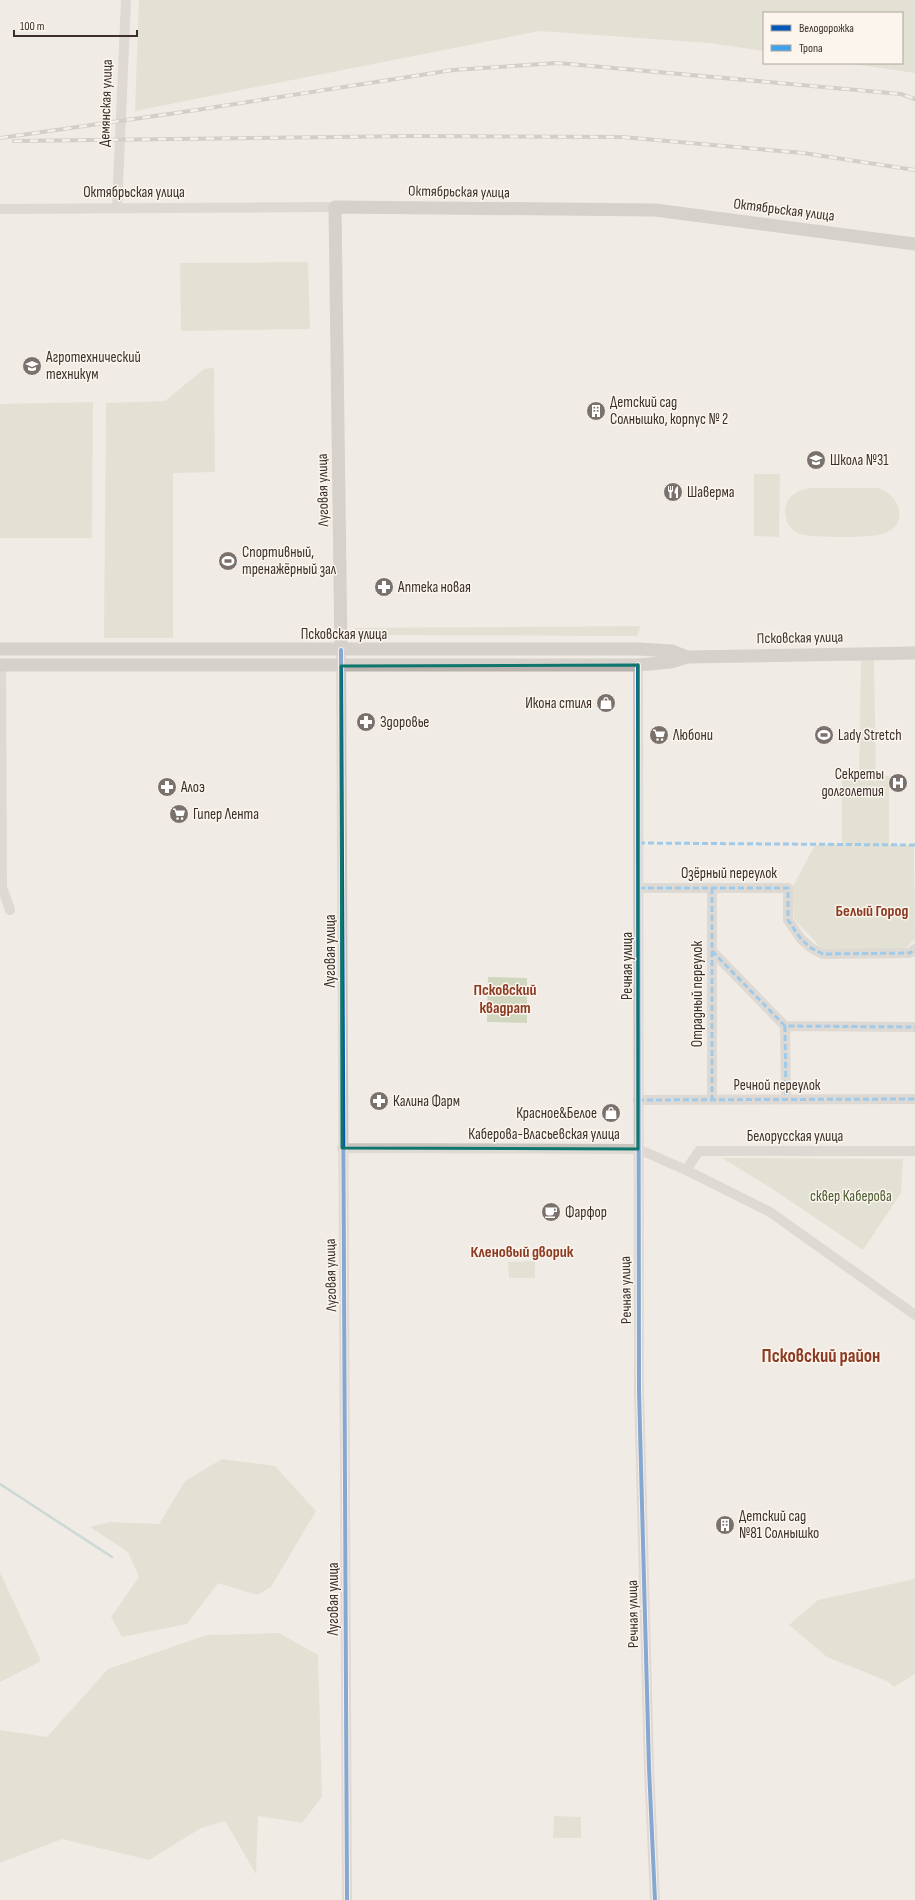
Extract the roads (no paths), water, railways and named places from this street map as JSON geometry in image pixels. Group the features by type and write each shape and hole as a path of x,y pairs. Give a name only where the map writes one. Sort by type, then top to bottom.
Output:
{"main road":[{"name":"Октябрьская улица","path":"335,207 655,210 915,244"},
{"name":"Луговая улица","path":"335,207 341,650"},
{"path":"557,666 552,662 550,656 558,649"},
{"name":"Псковская улица","path":"0,650 638,649 672,651 687,657"},
{"name":"Псковская улица","path":"0,665 638,665 671,662 687,657 915,653"}],"street":[{"name":"Демянская улица","path":"117,208 126,0"},
{"name":"Октябрьская улица","path":"0,208 335,207"},
{"name":"Луговая улица","path":"341,650 342,1148 347,1900"},
{"path":"0,665 2,887 10,910"},
{"name":"Речная улица","path":"638,665 639,1391 649,1768 655,1900"},
{"name":"Озёрный переулок","path":"639,888 788,888 788,920 801,939 811,948 823,954 910,953 915,949"},
{"name":"Отрадный переулок","path":"712,888 712,1100"},
{"path":"712,951 785,1026 786,1100"},
{"path":"785,1026 915,1027"},
{"name":"Речной переулок","path":"638,1100 915,1099"},
{"name":"Каберова-Власьевская улица","path":"342,1148 638,1149 686,1170 770,1212 915,1315"},
{"name":"Белорусская улица","path":"686,1170 699,1151 915,1151"}],"waterway":[{"path":"0,1484 112,1557"}],"railway":[{"path":"0,138 190,111 453,70 558,63 901,94 915,99"},
{"path":"14,141 413,136 622,137 803,153 915,170"}],"place":[{"name":"Агротехнический техникум","path":"32,366"},
{"name":"Детский сад Солнышко, корпус № 2","path":"596,411"},
{"name":"Школа №31","path":"816,460"},
{"name":"Шаверма","path":"673,492"},
{"name":"Спортивный, тренажёрный зал","path":"228,561"},
{"name":"Аптека новая","path":"384,587"},
{"name":"Икона стиля","path":"606,703"},
{"name":"Здоровье","path":"366,722"},
{"name":"Любони","path":"659,735"},
{"name":"Lady Stretch","path":"824,735"},
{"name":"Секреты долголетия","path":"898,783"},
{"name":"Алоэ","path":"167,787"},
{"name":"Гипер Лента","path":"179,814"},
{"name":"Калина Фарм","path":"379,1101"},
{"name":"Красное&Белое","path":"611,1113"},
{"name":"Фарфор","path":"551,1212"},
{"name":"Детский сад №81 Солнышко","path":"725,1525"}],"district":[{"name":"Белый Город","path":"872,911"},
{"name":"Псковский квадрат","path":"505,999"},
{"name":"Кленовый дворик","path":"522,1252"},
{"name":"Псковский район","path":"821,1356"}],"park label":[{"name":"сквер Каберова","path":"851,1196"}]}
